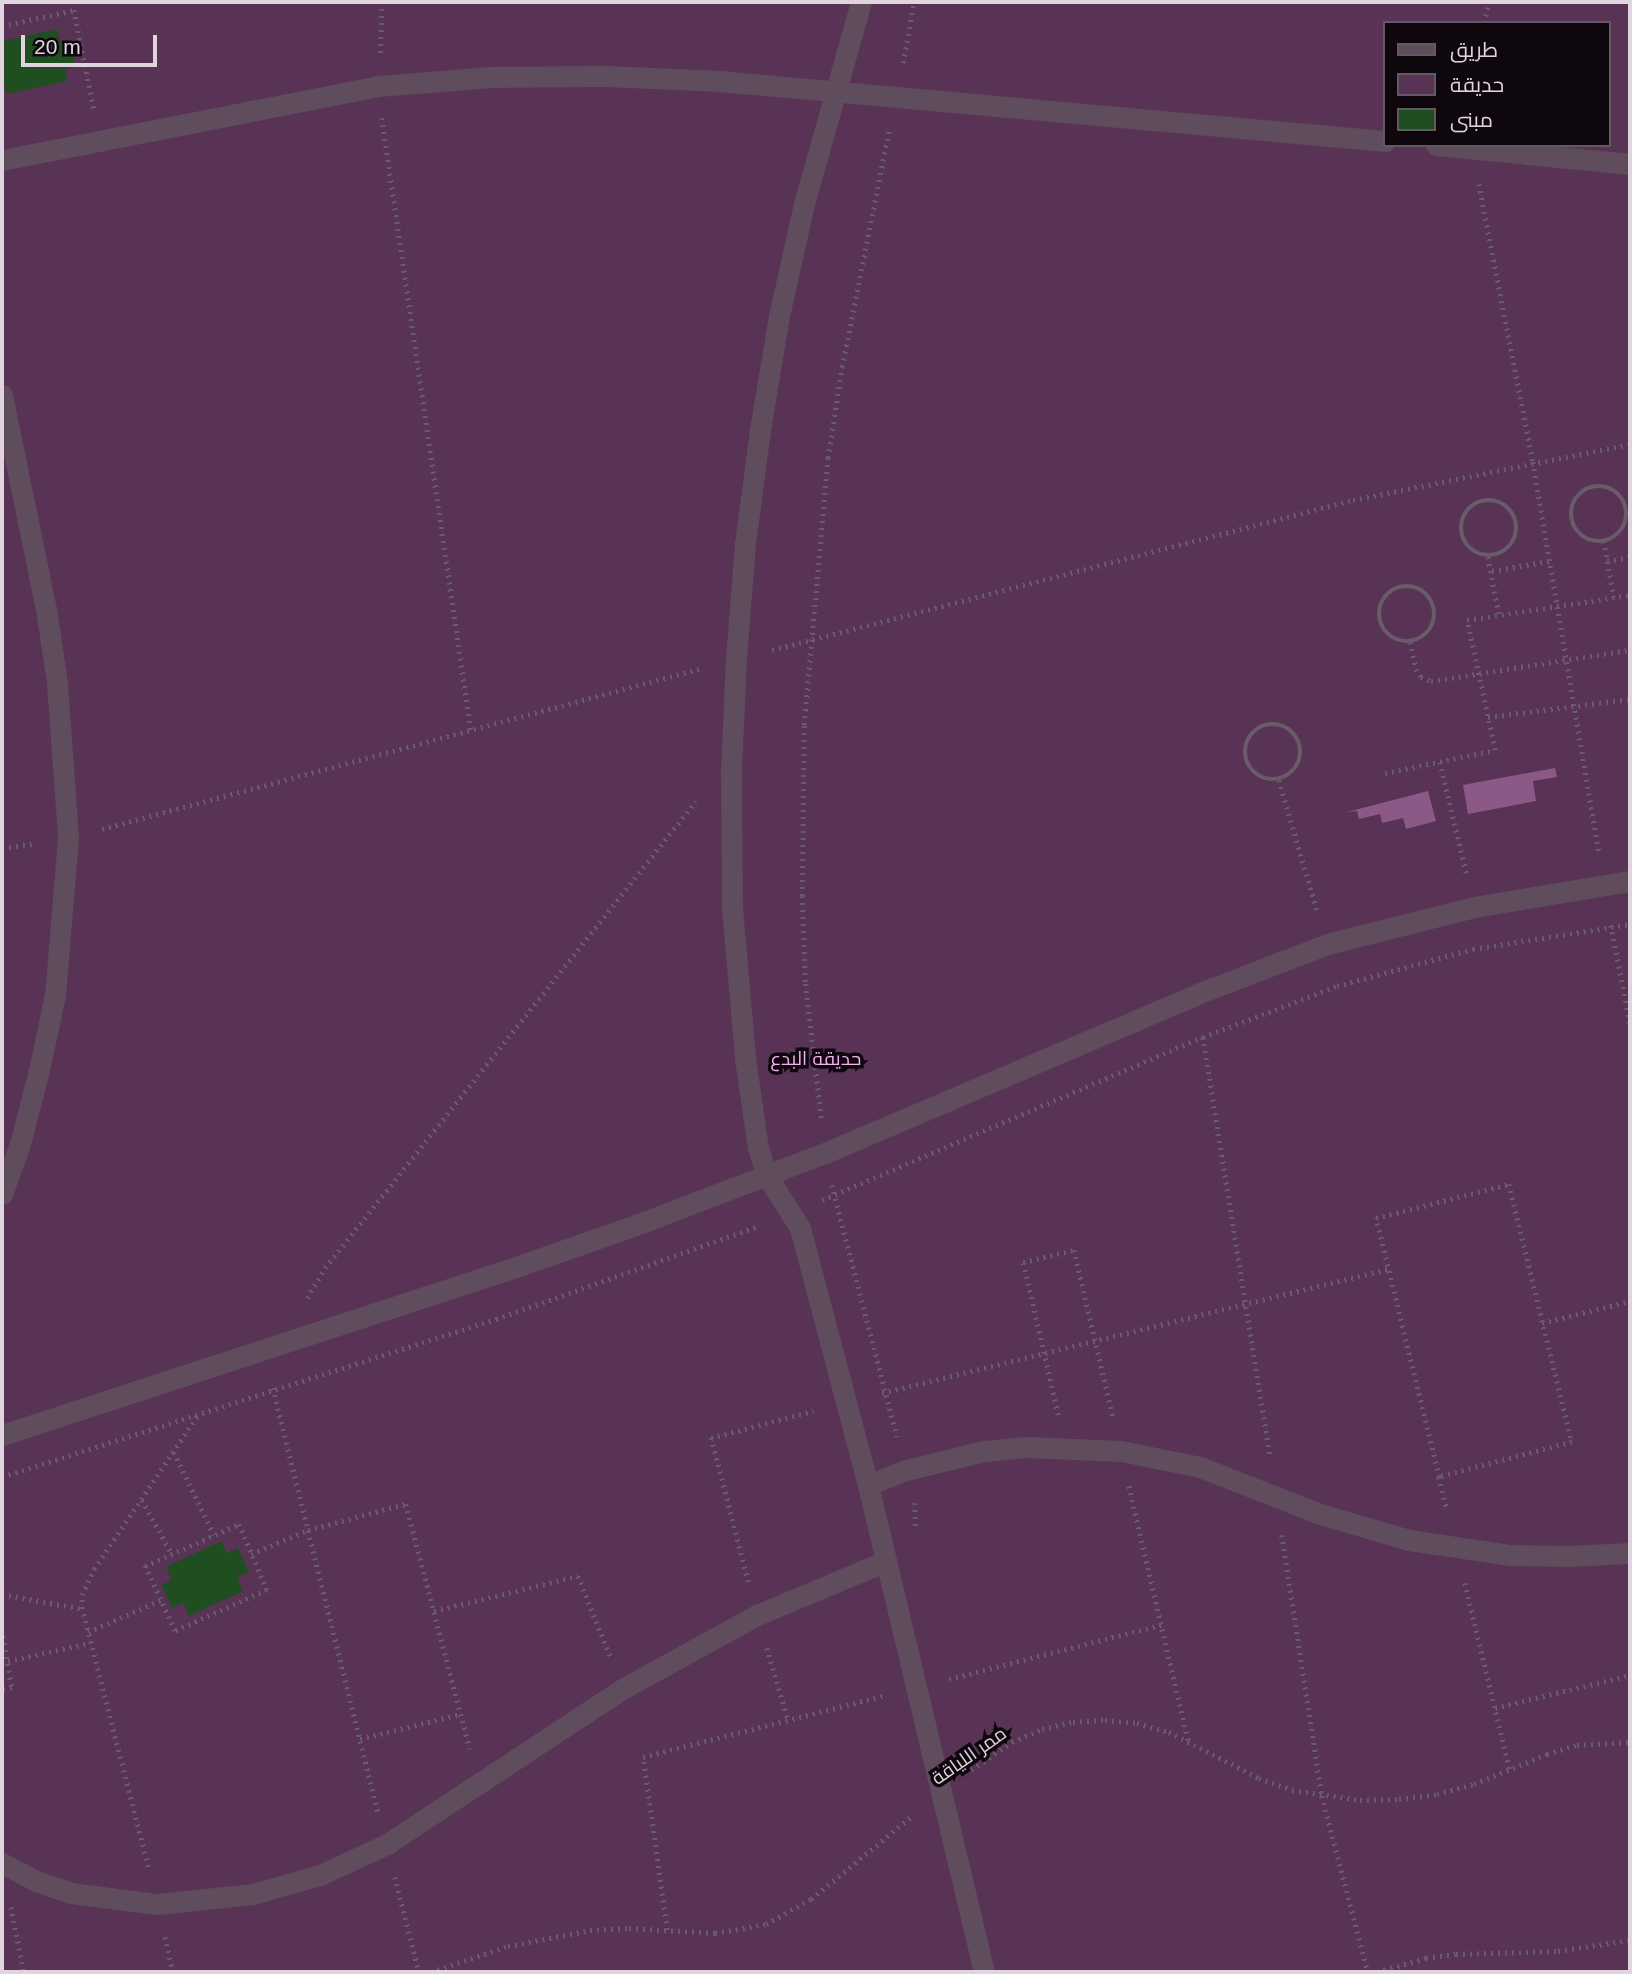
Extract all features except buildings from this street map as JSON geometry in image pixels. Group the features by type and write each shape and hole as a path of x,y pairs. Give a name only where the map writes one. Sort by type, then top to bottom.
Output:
{"street":[{"path":"861,2 804,204 777,328 745,544 731,771 732,908 737,983 755,1132 767,1176 800,1228 868,1485 984,1972"},
{"path":"2,160 378,86 492,77 606,76 720,81 1384,141"},
{"path":"1460,147 1630,164"},
{"path":"2,395 46,609 58,696 68,838 55,995 38,1074 2,1194"},
{"path":"2,1436 516,1268 767,1176 1196,994 1327,944 1474,906 1630,881"},
{"path":"868,1485 945,1459 1026,1447 1121,1451 1200,1467 1364,1528 1456,1548 1511,1555 1630,1553"},
{"path":"2,1863 71,1893 157,1904 219,1900 286,1885 330,1871 387,1844 624,1688 757,1615 886,1561"}],"path":[{"path":"382,2 378,86 471,730"},
{"path":"886,1561 899,1554 916,1530 915,1500 866,1327 825,1153 805,982 801,810 810,640 828,457 842,367 914,2"},
{"path":"1484,21 1489,2"},
{"path":"2,26 74,10 101,141"},
{"path":"1472,148 1533,462 1590,802"},
{"path":"2,849 68,838 736,659 1353,500 1630,444"},
{"path":"1590,487 1610,488 1625,502 1628,512 1621,531 1604,541 1584,537 1572,520 1575,500 1590,487"},
{"path":"1488,557 1500,555 1509,548 1518,529 1510,509 1490,500 1470,508 1462,527 1469,548 1488,557 1499,614"},
{"path":"1604,541 1614,597"},
{"path":"1607,561 1630,557"},
{"path":"1492,571 1549,561"},
{"path":"1404,586 1425,592 1435,611 1429,631 1410,642 1389,636 1380,617 1385,596 1404,586"},
{"path":"1385,774 1495,750 1467,620 1630,595"},
{"path":"1410,642 1416,669 1425,680 1435,681 1566,658 1630,650"},
{"path":"1488,717 1630,699"},
{"path":"1272,724 1291,731 1301,749 1296,768 1279,780 1259,777 1246,761 1247,741 1253,732 1272,724"},
{"path":"1440,762 1474,906"},
{"path":"292,1340 305,1303 325,1268 692,805 731,771"},
{"path":"1279,780 1327,944"},
{"path":"1439,1478 1572,1442 1509,1184 1376,1217 1388,1269 1510,1770"},
{"path":"1247,1304 1388,1269"},
{"path":"1542,1323 1630,1301"},
{"path":"263,1350 419,1972"},
{"path":"173,1972 82,1609 86,1581 200,1413 188,1375"},
{"path":"174,1452 215,1535"},
{"path":"141,1499 172,1554"},
{"path":"251,1554 308,1530 406,1504 479,1783"},
{"path":"239,1524 267,1590 175,1631 145,1566 215,1535 239,1524"},
{"path":"434,1611 578,1576 624,1688"},
{"path":"2,1594 82,1609"},
{"path":"88,1632 161,1600"},
{"path":"667,1930 643,1757 1161,1625"},
{"path":"2,1629 12,1688 2,1690"},
{"path":"8,1661 90,1643"},
{"path":"1495,1708 1630,1675"},
{"path":"360,1740 460,1714"},
{"name":"ممر اللياقة","path":"431,1972 461,1960 549,1936 603,1929 715,1933 740,1931 789,1913 811,1899 941,1792 1012,1742 1042,1729 1073,1722 1105,1720 1137,1723 1169,1732 1259,1778 1322,1796 1360,1800 1437,1794 1577,1745 1630,1742"},
{"path":"2,1863 24,1972"},
{"path":"1377,1972 1426,1958 1456,1954 1558,1951 1630,1940"}],"green space":[{"name":"حديقة البدع","path":"2,2 1630,2 1630,1972 2,1972"}],"shaded area":[{"path":"1555,768 1557,777 1533,781 1536,801 1468,814 1463,785"},
{"path":"1428,791 1436,821 1406,829 1403,818 1382,823 1380,814 1359,819 1357,811 1347,812"}]}
